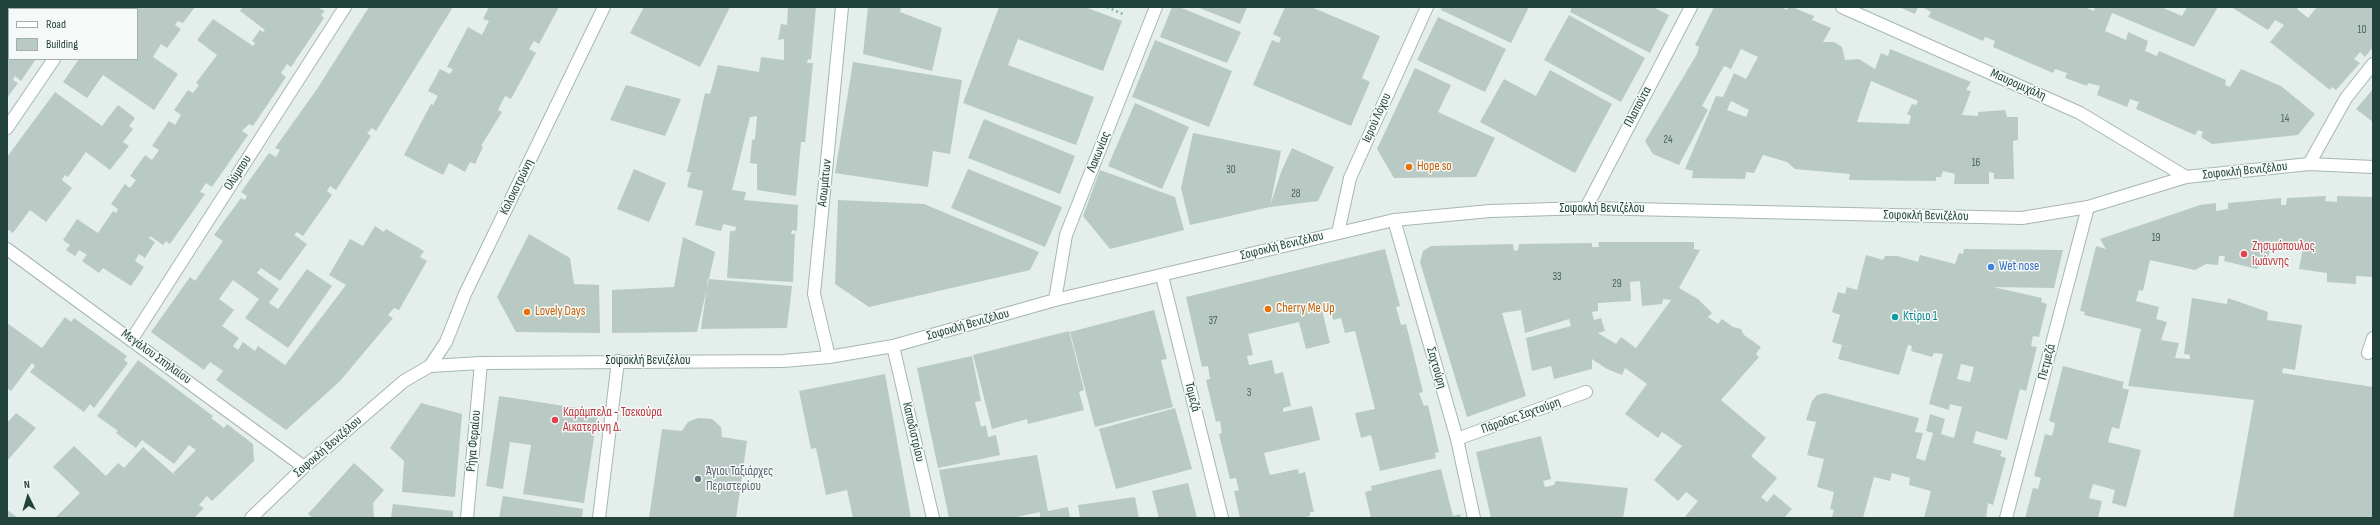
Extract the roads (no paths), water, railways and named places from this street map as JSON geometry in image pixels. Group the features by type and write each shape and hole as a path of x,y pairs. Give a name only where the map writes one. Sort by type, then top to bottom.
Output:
{"street":[{"name":"Ολύμπου","path":"132,339 345,7"},
{"name":"Κολοκοτρώνη","path":"430,366 446,342 468,287 604,7"},
{"name":"Ασωμάτων","path":"829,357 814,294 842,7"},
{"name":"Λακωνίας","path":"1055,300 1066,235 1156,7"},
{"name":"Ιερού Λόχου","path":"1338,233 1350,178 1427,7"},
{"name":"Πλαπούτα","path":"1586,208 1691,7"},
{"name":"Μαυρομιχάλη","path":"1842,7 2080,113 2186,177"},
{"path":"7,128 53,60"},
{"path":"2309,164 2346,98 2373,64"},
{"name":"Σοφοκλή Βενιζέλου","path":"252,518 304,467 404,381 430,366 481,363 618,361 783,361 829,357 893,346 1055,300 1162,276 1394,220 1490,211 1586,208 2022,218 2088,207 2186,177 2309,164 2373,167"},
{"name":"Πετμεζά","path":"2006,518 2088,207"},
{"name":"Σαχτούρη","path":"1394,220 1457,439 1474,518"},
{"name":"Μεγάλου Σπηλαίου","path":"7,249 132,339 304,467"},
{"name":"Τομεζά","path":"1162,276 1222,518"},
{"path":"2368,353 2373,338"},
{"name":"Καποδιστρίου","path":"893,346 933,518"},
{"path":"599,518 618,361"},
{"name":"Ρήγα Φεραίου","path":"467,518 481,363"},
{"name":"Πάροδος Σαχτούρη","path":"1457,439 1586,392"}],"place":[{"name":"Hope so","path":"1409,167"},
{"name":"Ζησιμόπουλος Ιωάννης","path":"2244,254"},
{"name":"Wet nose","path":"1991,267"},
{"name":"Cherry Me Up","path":"1268,309"},
{"name":"Lovely Days","path":"527,312"},
{"name":"Κτίριο 1","path":"1895,317"},
{"name":"Καράμπελα - Τσεκούρα Αικατερίνη Δ.","path":"555,420"},
{"name":"Άγιοι Ταξιάρχες Περιστερίου","path":"698,479"}]}
